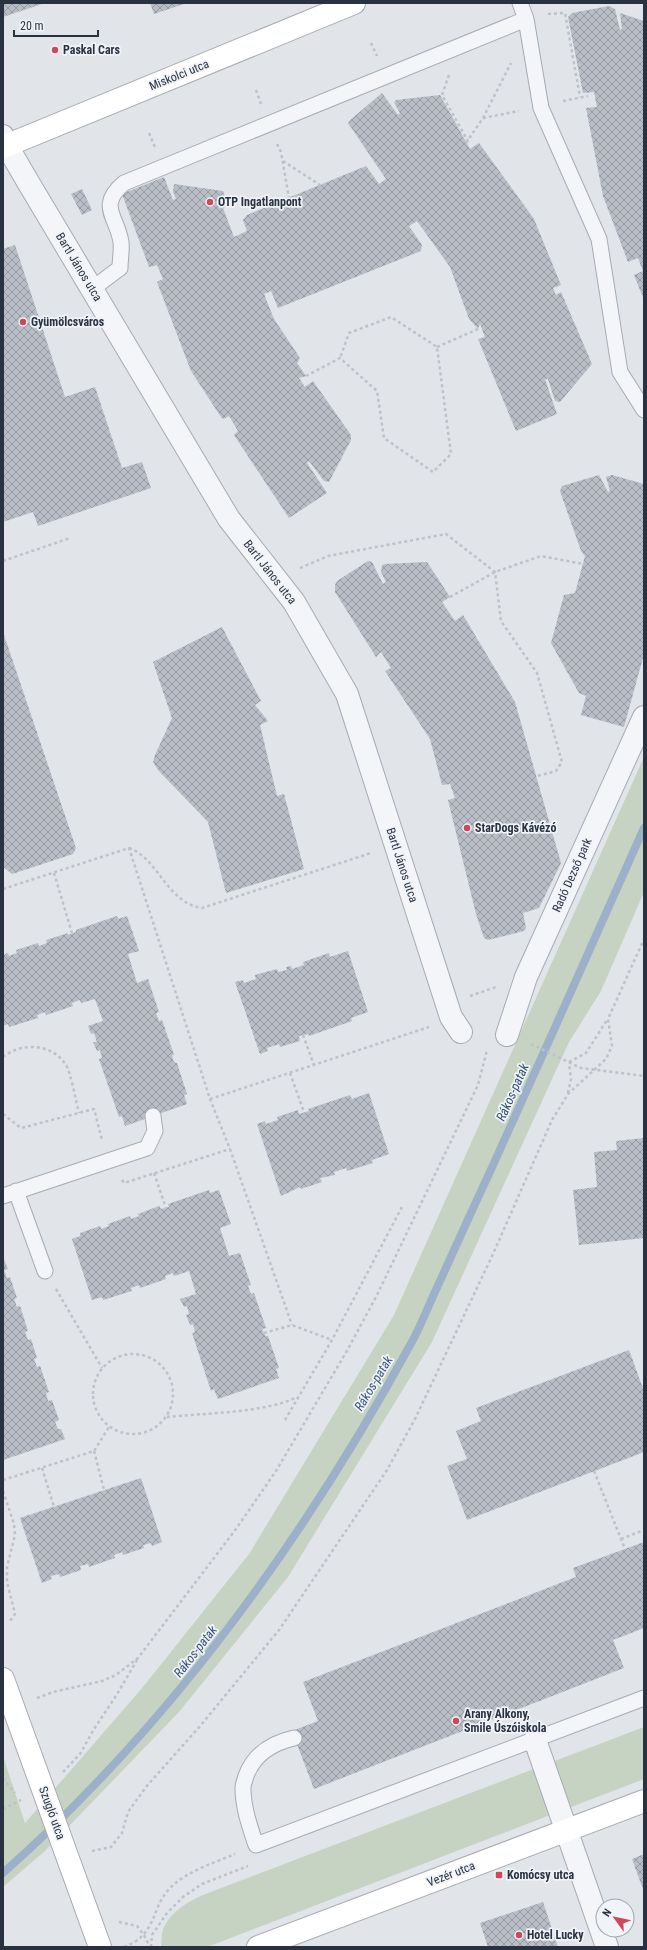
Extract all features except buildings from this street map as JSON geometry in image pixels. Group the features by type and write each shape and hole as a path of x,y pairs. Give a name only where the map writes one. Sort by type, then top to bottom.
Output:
{"street":[{"name":"Miskolci utca","path":"4,143 354,3"},
{"name":"Bartl János utca","path":"4,143 229,519 294,602 347,694 395,845 453,1018"},
{"name":"Radó Dezső park","path":"507,1036 526,976 644,717"},
{"name":"Szugló utca","path":"3,1679 100,1947"},
{"path":"536,1740 607,1947"},
{"name":"Vezér utca","path":"258,1947 644,1801"}],"lane":[{"path":"520,3 526,19 541,108 599,239 620,372 644,410"},
{"path":"92,289 120,268 121,242 109,209 109,201 114,191 124,183 270,125 526,19"},
{"path":"45,1271 10,1193 147,1148 155,1131 152,1116"},
{"path":"294,1738 279,1742 267,1748 256,1758 243,1787 248,1822 256,1845 644,1698"}],"path":[{"path":"544,14 565,13 580,97"},
{"path":"371,43 379,63"},
{"path":"439,54 449,77 442,95 467,142 482,118 513,59"},
{"path":"256,90 282,161 288,198"},
{"path":"149,133 156,151"},
{"path":"282,161 320,184"},
{"path":"306,376 340,358 349,333 391,316 437,347 451,454 433,472 384,438 377,391 340,358"},
{"path":"437,347 478,329"},
{"path":"275,578 328,556 446,534 494,572 501,621 537,673 562,762 556,771 537,776"},
{"path":"3,561 70,538"},
{"path":"450,597 494,572 542,556 583,564"},
{"path":"3,889 129,848 138,852 182,900 191,906 202,908 395,845"},
{"path":"129,848 210,1099 230,1149 292,1325"},
{"path":"54,873 72,933"},
{"path":"569,1062 586,1053 608,1019 644,939"},
{"path":"210,1099 433,1026 453,1018 526,976"},
{"path":"87,1852 111,1848 122,1833 128,1812 146,1787 201,1725 279,1630 387,1470 415,1419 493,1254 552,1120 568,1094 606,1059 612,1046 608,1019"},
{"path":"303,1035 314,1065"},
{"path":"529,1042 581,1068 595,1068 644,1076"},
{"path":"3,1058 9,1052 30,1046 52,1051 66,1065 79,1113"},
{"path":"3,1810 43,1789 61,1774 80,1754 138,1658 236,1529 276,1471 316,1406 377,1295 478,1085 488,1048"},
{"path":"568,1094 571,1079 569,1062"},
{"path":"290,1073 304,1112"},
{"path":"3,1114 21,1128 94,1109"},
{"path":"154,1173 166,1208"},
{"path":"285,1420 332,1340 403,1205"},
{"path":"45,1271 102,1368"},
{"path":"264,1333 292,1325 332,1340"},
{"path":"130,1354 145,1355 158,1362 168,1374 173,1388 173,1403 166,1417 155,1428 140,1434 124,1434 109,1427 98,1415 93,1399 94,1382 102,1368 115,1358 130,1354"},
{"path":"166,1417 285,1404 299,1396"},
{"path":"3,1480 94,1451 109,1427"},
{"path":"94,1451 104,1490"},
{"path":"42,1468 54,1507"},
{"path":"594,1472 625,1549"},
{"path":"3,1491 14,1524 15,1534 6,1567 6,1582 15,1614 10,1621"},
{"path":"621,1540 644,1530"},
{"path":"53,1692 102,1681 116,1675 138,1658"},
{"path":"124,1947 144,1936 170,1889 196,1871 256,1845"},
{"path":"151,1947 152,1935 167,1913 183,1897 202,1884"},
{"path":"121,1923 136,1926 151,1947"}],"green space":[{"path":"644,757 644,892 601,991 569,1042 432,1342 288,1577 179,1712 45,1851 3,1887 3,1756 25,1823 143,1687 249,1554 394,1315"},
{"path":"644,1727 644,1779 207,1947 161,1946 163,1929 171,1916 186,1904 203,1895"}],"waterway":[{"name":"Rákos-patak","path":"3,1873 65,1815 123,1754 179,1690 231,1624 281,1555 328,1484 373,1411 414,1338 644,828"}],"place":[{"name":"Paskal Cars","path":"55,50"},
{"name":"OTP Ingatlanpont","path":"210,202"},
{"name":"Gyümölcsváros","path":"23,322"},
{"name":"StarDogs Kávézó","path":"467,828"},
{"name":"Arany Alkony, Smile Úszóiskola","path":"456,1721"},
{"name":"Komócsy utca","path":"499,1875"},
{"name":"Hotel Lucky","path":"519,1935"}]}
